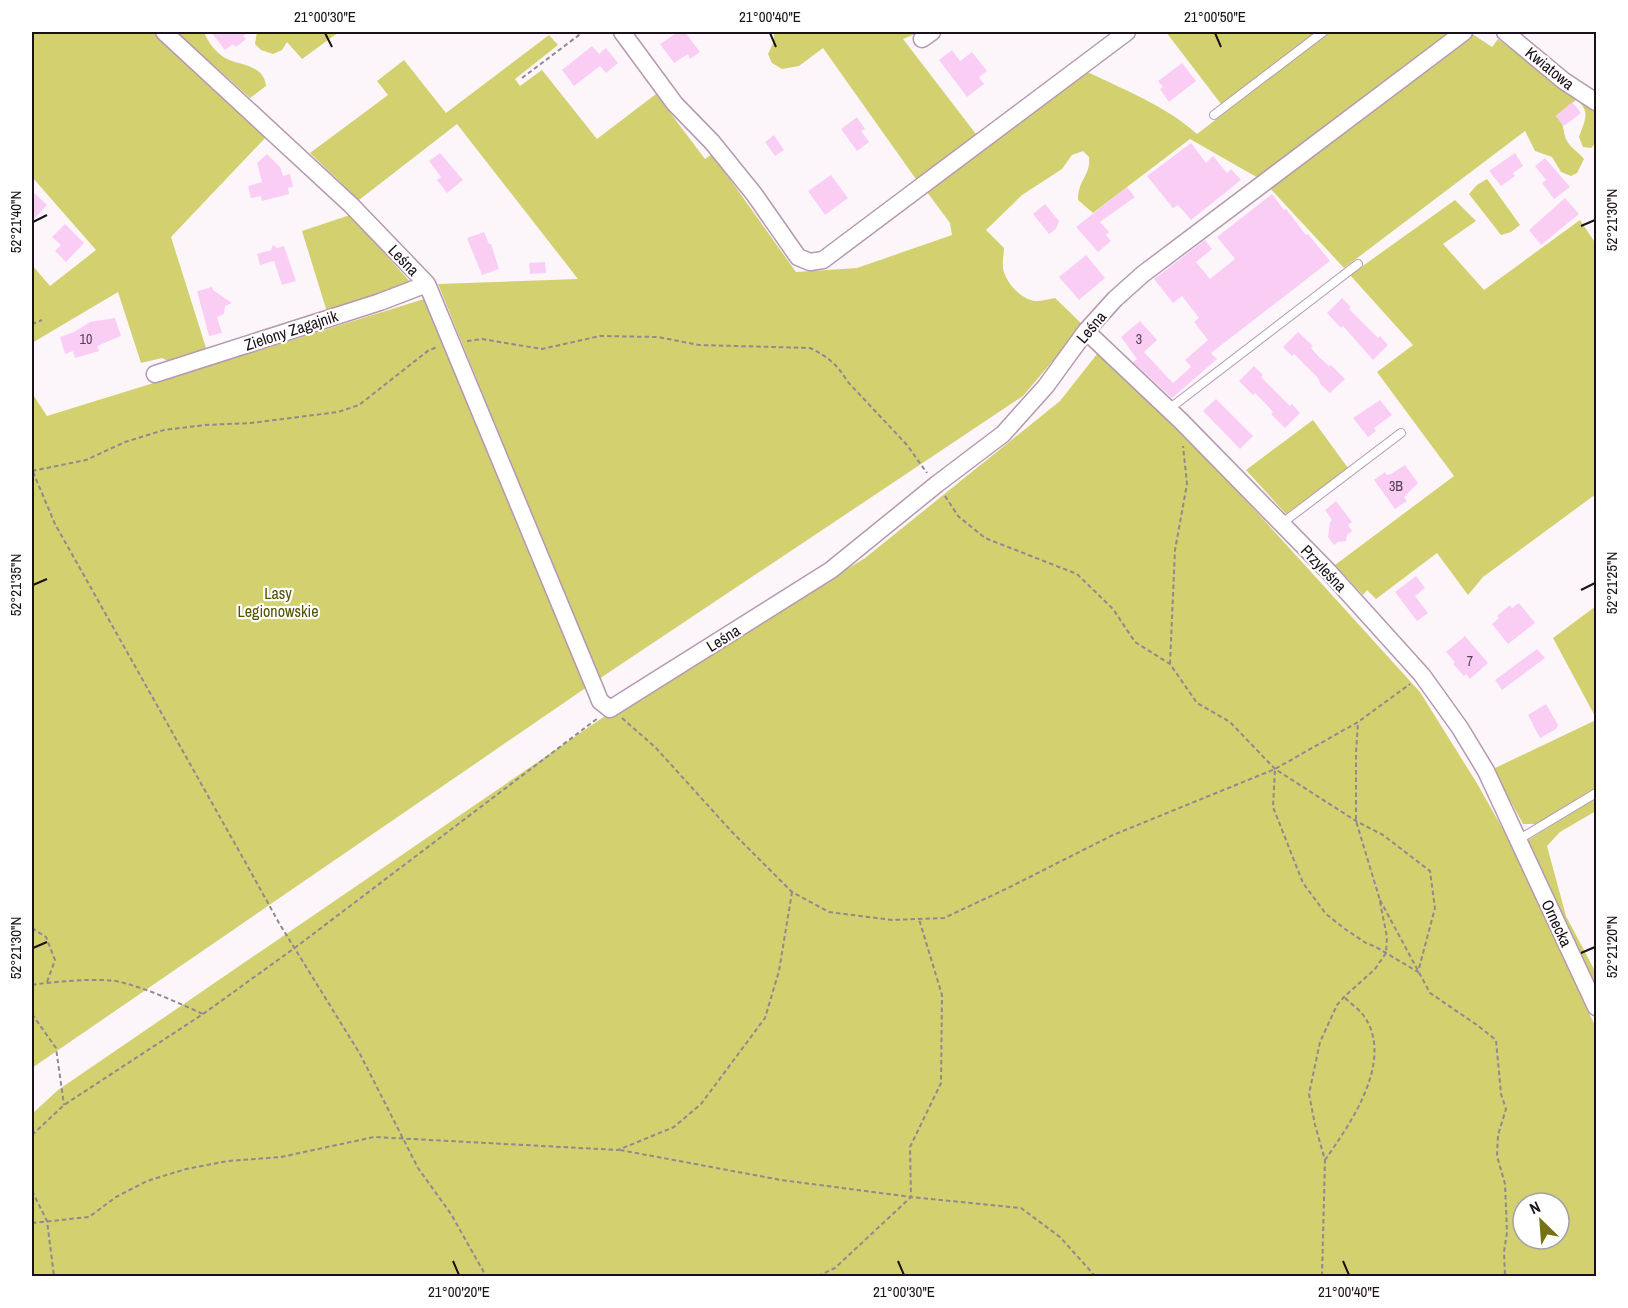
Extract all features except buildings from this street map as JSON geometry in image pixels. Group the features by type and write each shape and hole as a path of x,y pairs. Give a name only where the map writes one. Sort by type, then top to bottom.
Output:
{"street":[{"name":"Leśna","path":"167,32 351,205 428,285 600,701 610,709 831,570 1003,434 1046,386 1086,331 1115,299 1152,266 1464,32"},
{"path":"622,32 675,104 712,142 754,194 798,257 810,262 824,260 1126,32"},
{"name":"Kwiatowa","path":"1505,32 1564,81 1596,102"},
{"name":"Zielony Zagajnik","path":"155,375 428,285"},
{"name":"Przyleśna","path":"1086,331 1169,409 1329,572 1422,675 1460,728 1486,771 1518,840"},
{"name":"Ornecka","path":"1518,840 1596,1007"}],"lane":[{"path":"1214,116 1323,32"},
{"path":"1169,409 1358,264"},
{"path":"1281,524 1401,433"},
{"path":"1518,840 1596,793"}],"path":[{"path":"522,78 583,32"},
{"path":"32,324 42,320"},
{"path":"486,1276 451,1214 418,1168 360,1054 296,947 279,923 55,524 32,471 86,460 125,442 164,430 251,423 338,412 358,405 429,350 453,343 482,339 542,349 600,336 612,336 658,337 699,345 810,348 825,355 840,369 847,381 907,445 923,469 938,484 958,516 985,538 1077,574 1113,609 1135,642 1170,664 1197,703 1230,722 1275,769 1356,821 1383,835 1430,871 1435,908 1418,972"},
{"path":"1170,664 1175,550 1187,484 1181,421"},
{"path":"32,1135 64,1105 203,1014 296,947 610,709 656,748 732,832 792,892 829,912 892,920 944,918 1113,835 1275,769 1358,722 1422,675"},
{"path":"1322,1276 1325,1160 1314,1125 1309,1094 1320,1042 1338,1005 1375,969 1386,954 1387,937 1379,897 1356,821 1358,722"},
{"path":"1275,769 1273,807 1303,883 1326,914 1366,943 1418,972"},
{"path":"618,1150 675,1127 701,1104 765,1018 778,971 792,892"},
{"path":"1379,897 1430,993 1496,1040 1501,1094 1506,1109 1498,1135 1497,1156 1505,1184 1507,1232 1504,1276"},
{"path":"818,1276 835,1268 911,1197 910,1147 941,1083 942,995 919,919"},
{"path":"32,928 46,937 55,960 47,982"},
{"path":"32,985 47,982 117,981 159,994 203,1014"},
{"path":"1325,1160 1354,1117 1371,1076 1374,1042 1364,1017 1344,997"},
{"path":"32,1014 56,1047 64,1105"},
{"path":"32,1222 89,1217 116,1197 147,1182 186,1169 228,1161 281,1157 374,1137 404,1138 618,1150 781,1180 1020,1208 1060,1237 1095,1276"},
{"path":"32,1191 47,1221 54,1276"},
{"path":"826,1272 829,1276"}],"green space":[{"path":"32,32 157,32 267,136 171,237 207,351 168,361 162,358 141,363 118,292 32,343 32,265 50,286 96,250 32,177"},
{"path":"204,32 218,53 261,73 266,86 250,98 179,34"},
{"path":"257,32 339,32 302,59 287,42 282,50 273,54 261,50 255,44"},
{"path":"774,32 920,32 903,39 979,138 918,182 823,48 799,66 782,69 772,63 768,54 774,41"},
{"path":"1166,32 1316,32 1221,104"},
{"path":"1330,32 1451,32 1260,179 1190,139 1093,213 1078,200 1080,187 1088,169 1089,157 1083,151 1072,155 1062,169 1022,195 986,230 1004,248 1004,273 1019,294 1030,300 1038,301 1055,298 1083,325 1023,396 599,679 438,284 578,279 457,124 359,200 310,153 388,95 377,81 404,60 446,113 549,35 558,45 515,79 520,86 542,70 597,139 656,94 705,159 712,154 796,272 857,268 952,235 950,223 924,188 1081,69 1157,106 1197,134"},
{"path":"1471,33 1492,47 1498,39 1574,94 1596,107 1594,114 1596,143 1591,148 1583,147 1579,137 1585,113 1584,108 1576,100 1556,116 1563,125 1568,142 1584,159 1577,173 1571,176 1561,172 1552,157 1535,151 1525,131 1344,268 1268,186"},
{"path":"1487,179 1520,225 1511,232 1501,235 1469,194"},
{"path":"1455,200 1476,221 1443,244 1484,290 1580,220 1596,244 1596,494 1483,577 1468,595 1437,553 1376,599 1367,590 1363,595 1335,565 1454,476 1377,372 1413,345 1350,275"},
{"path":"350,215 413,285 327,312 302,231"},
{"name":"Lasy Legionowskie","path":"424,299 587,687 32,1068 32,393 47,416"},
{"path":"1097,354 1176,423 1420,692 1478,785 1514,849 1596,1028 1596,1276 32,1276 32,1114 58,1090 605,716 865,558 1060,401"},
{"path":"1313,420 1348,468 1286,514 1246,470"},
{"path":"1596,606 1596,718 1553,638"},
{"path":"1596,720 1596,788 1539,824 1523,824 1493,769"},
{"path":"1596,798 1596,811 1560,832 1547,846 1566,916 1596,973 1596,990 1525,842"}]}
